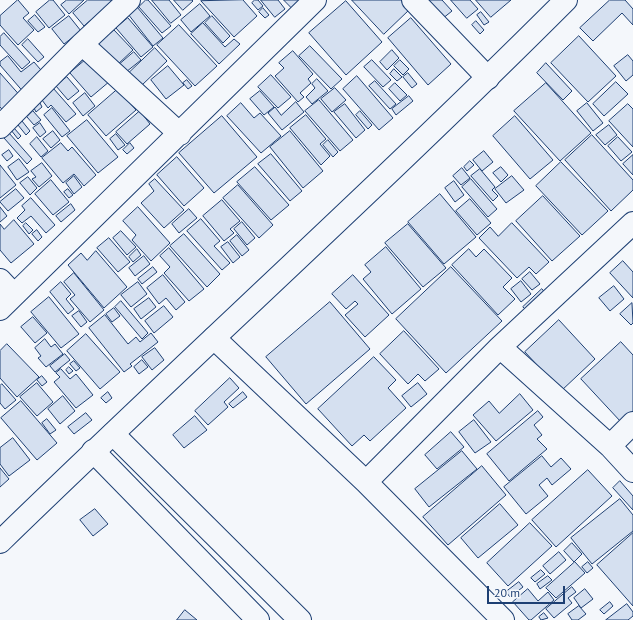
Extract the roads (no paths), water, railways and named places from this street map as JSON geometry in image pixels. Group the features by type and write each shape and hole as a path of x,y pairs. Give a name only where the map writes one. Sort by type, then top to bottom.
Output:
{"street":[{"path":"5,295 180,134 315,0"},
{"path":"413,0 488,78"},
{"path":"0,542 93,451 113,434 488,78 566,0"},
{"path":"0,127 126,1"},
{"path":"82,44 180,134"},
{"path":"366,482 500,347 633,223"},
{"path":"214,338 366,482 503,620"},
{"path":"500,347 610,446 633,471"},
{"path":"610,446 633,423"},
{"path":"113,434 300,620"},
{"path":"93,451 258,620"}]}
